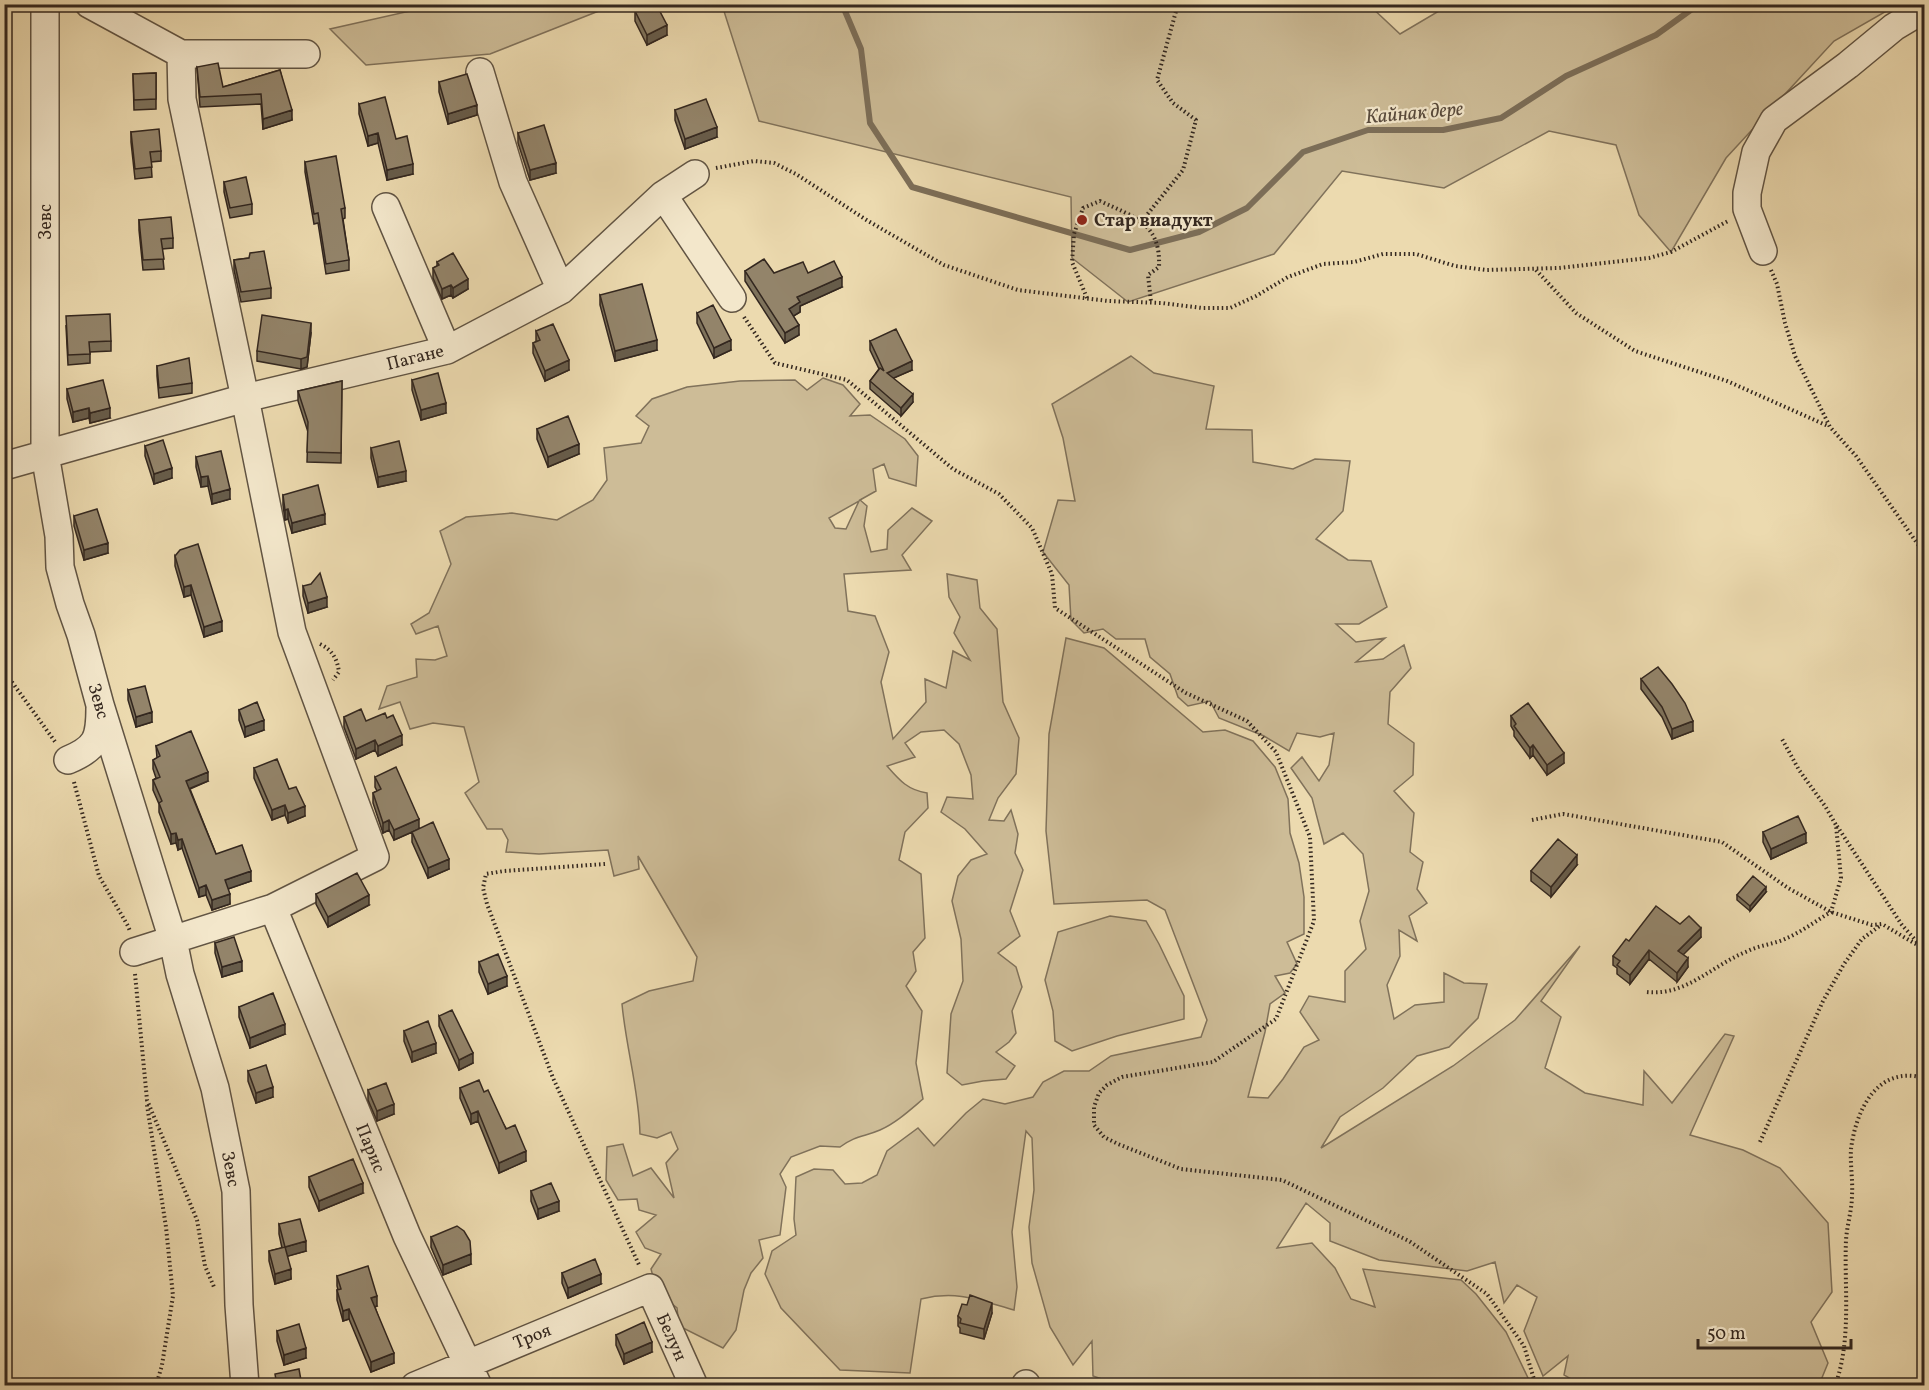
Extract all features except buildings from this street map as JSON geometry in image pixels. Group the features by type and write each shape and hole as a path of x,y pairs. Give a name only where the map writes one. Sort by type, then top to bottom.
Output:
{"street":[{"name":"Зевс","path":"45,4 45,454 59,536 60,567 100,705 173,939 180,974 215,1088 236,1191 239,1305 245,1386"},
{"path":"89,4 181,54 306,54"},
{"path":"1763,251 1747,209 1747,193 1756,152 1774,120 1848,65 1894,27 1924,9"},
{"path":"134,952 273,908 375,857 292,632 182,99 181,54"},
{"path":"480,72 513,182 561,290"},
{"name":"Пагане","path":"4,466 245,398 447,350 561,290 663,195 695,174"},
{"path":"663,195 732,298"},
{"path":"386,207 447,350"},
{"path":"68,760 86,752 100,732 100,705"},
{"name":"Парис","path":"273,908 407,1236 473,1374"},
{"name":"Троя","path":"415,1386 473,1374 650,1288"},
{"name":"Белун","path":"650,1288 694,1386"}],"path":[{"path":"1142,221 1183,170 1196,120 1173,103 1158,80 1178,4"},
{"path":"695,174 754,161 774,163 796,174 868,221 944,265 1018,290 1202,308 1230,308 1288,277 1323,264 1354,262 1383,254 1416,254 1455,266 1486,270 1558,268 1649,258 1671,252 1747,209"},
{"path":"1087,298 1072,262 1074,234 1083,208 1100,201 1142,221 1151,230 1160,255 1159,267 1148,275 1151,302"},
{"path":"1763,251 1777,285 1795,357 1830,427 1856,456 1924,553"},
{"path":"1535,269 1575,313 1635,351 1727,381 1830,427"},
{"path":"732,298 775,363 847,380 953,469 999,494 1032,528 1052,574 1055,608 1186,693 1247,721 1276,752 1310,837 1314,921 1276,1019 1213,1062 1122,1077 1107,1085 1099,1093 1094,1107 1094,1125 1104,1137 1181,1169 1282,1180 1409,1241 1487,1294 1524,1346 1536,1386"},
{"path":"4,671 68,760 99,876 128,926 134,952 147,1100 166,1227 173,1296 156,1386"},
{"path":"1782,739 1799,770 1902,925 1923,948"},
{"path":"1532,820 1563,814 1722,842 1788,888 1831,912 1872,925 1882,924 1923,948"},
{"path":"1647,992 1664,994 1688,985 1715,967 1748,951 1787,938 1831,912 1841,878 1836,825"},
{"path":"605,864 486,874 483,888 553,1078 650,1288"},
{"path":"1760,1142 1823,1001 1844,964 1862,939 1882,924"},
{"path":"1835,1386 1845,1347 1846,1239 1852,1196 1851,1150 1858,1119 1871,1092 1893,1078 1916,1076 1924,1078"},
{"path":"147,1100 197,1220 205,1266 217,1291 239,1305"}],"shaded area":[{"path":"1368,4 1400,34 1449,5 1897,5 1834,41 1726,158 1671,252 1639,215 1616,145 1549,131 1444,188 1342,171 1274,254 1128,302 1072,258 1071,197 759,121 722,5"},
{"path":"437,5 614,5 490,54 366,65 330,29"},
{"path":"1131,356 1154,373 1214,386 1206,429 1252,430 1253,462 1293,469 1315,459 1350,461 1343,511 1316,539 1348,560 1371,561 1387,607 1359,624 1336,624 1356,642 1385,638 1356,662 1383,659 1404,645 1411,668 1390,692 1388,724 1414,743 1413,775 1394,791 1414,813 1410,852 1423,862 1417,889 1427,903 1409,916 1417,941 1399,930 1400,956 1387,985 1394,1019 1415,1005 1444,1002 1444,973 1464,983 1487,984 1478,1018 1449,1047 1417,1056 1383,1088 1340,1117 1321,1148 1453,1066 1515,1020 1580,946 1541,1001 1561,1017 1545,1068 1585,1093 1643,1105 1644,1071 1672,1103 1725,1034 1734,1036 1690,1135 1743,1150 1780,1168 1828,1223 1832,1292 1811,1322 1828,1363 1819,1385 1581,1385 1564,1375 1568,1356 1543,1376 1524,1331 1537,1297 1517,1285 1504,1303 1495,1262 1467,1271 1379,1260 1330,1241 1330,1223 1306,1203 1277,1248 1312,1243 1335,1268 1351,1299 1375,1307 1363,1269 1461,1280 1476,1294 1506,1332 1530,1385 1119,1385 1093,1376 1092,1341 1073,1365 1050,1327 1032,1263 1029,1227 1034,1190 1032,1138 1026,1131 1012,1232 1017,1287 1014,1310 957,1296 934,1296 921,1299 910,1373 840,1370 781,1308 765,1274 772,1251 796,1235 794,1219 796,1177 814,1169 833,1170 845,1184 862,1183 877,1175 887,1151 918,1128 934,1146 983,1099 1005,1104 1033,1097 1043,1082 1064,1071 1089,1071 1111,1056 1201,1037 1207,1020 1165,910 1147,900 1054,904 1046,831 1049,734 1066,638 1104,648 1203,732 1225,730 1253,741 1275,767 1288,799 1290,833 1299,863 1304,897 1304,934 1287,942 1297,964 1290,973 1275,976 1285,993 1270,1004 1248,1097 1268,1098 1304,1047 1319,1040 1300,1012 1309,996 1345,1002 1345,971 1366,949 1360,921 1369,891 1363,854 1343,833 1324,844 1312,798 1291,768 1302,757 1319,781 1329,765 1334,733 1320,737 1297,733 1289,751 1264,736 1219,718 1210,701 1188,706 1178,697 1170,674 1150,657 1145,639 1116,639 1103,629 1084,633 1071,620 1069,585 1043,552 1058,500 1075,501 1063,438 1052,404"},
{"path":"823,378 843,385 860,404 850,416 870,415 905,439 918,456 916,486 889,478 884,464 873,469 876,491 860,500 867,506 864,526 871,552 887,549 888,530 912,508 932,521 902,555 911,570 844,574 848,611 875,616 889,652 881,682 893,739 926,702 925,679 946,688 953,651 970,660 954,633 960,617 949,597 947,574 977,580 980,608 997,629 1003,702 1019,738 1016,774 998,798 989,820 1004,821 1011,810 1018,834 1015,853 1023,870 1010,911 1020,936 998,953 1016,967 1022,987 1012,1011 1016,1033 996,1052 1015,1066 1006,1079 962,1085 947,1073 951,1014 963,981 961,939 952,901 958,876 971,860 987,854 965,829 941,812 947,797 973,799 971,775 959,744 944,730 921,732 905,743 915,757 887,766 905,784 927,793 928,808 905,832 899,860 921,874 925,938 913,952 916,971 906,986 922,1011 916,1063 923,1099 897,1120 880,1130 855,1138 840,1147 820,1146 791,1157 780,1174 786,1187 780,1235 759,1240 763,1258 751,1273 744,1290 736,1330 723,1348 679,1326 677,1308 657,1292 651,1269 661,1254 645,1248 636,1232 656,1215 639,1210 637,1199 618,1200 606,1180 607,1147 623,1144 633,1176 651,1168 674,1198 666,1163 678,1149 671,1132 657,1138 640,1134 622,1004 649,991 693,981 697,957 638,856 639,869 614,876 608,850 539,854 506,852 508,840 502,829 487,829 465,793 479,782 464,727 433,723 410,729 400,702 379,709 387,686 417,677 416,659 435,660 447,656 438,626 416,634 411,624 429,613 451,564 440,531 466,517 512,513 557,520 593,500 607,480 604,448 641,443 649,426 636,416 652,399 687,387 740,381 795,380 807,390","holes":["859,501 846,529 835,528 829,518"]},
{"path":"1110,916 1146,921 1184,996 1184,1019 1117,1036 1072,1051 1055,1041 1053,1011 1045,980 1058,932"}],"waterway":[{"name":"Кайнак дере","path":"842,4 861,49 870,123 912,187 1130,250 1199,232 1247,208 1303,152 1368,130 1443,130 1501,118 1566,76 1656,35 1699,4"}],"place":[{"name":"Стар виадукт","path":"1082,220"}]}
